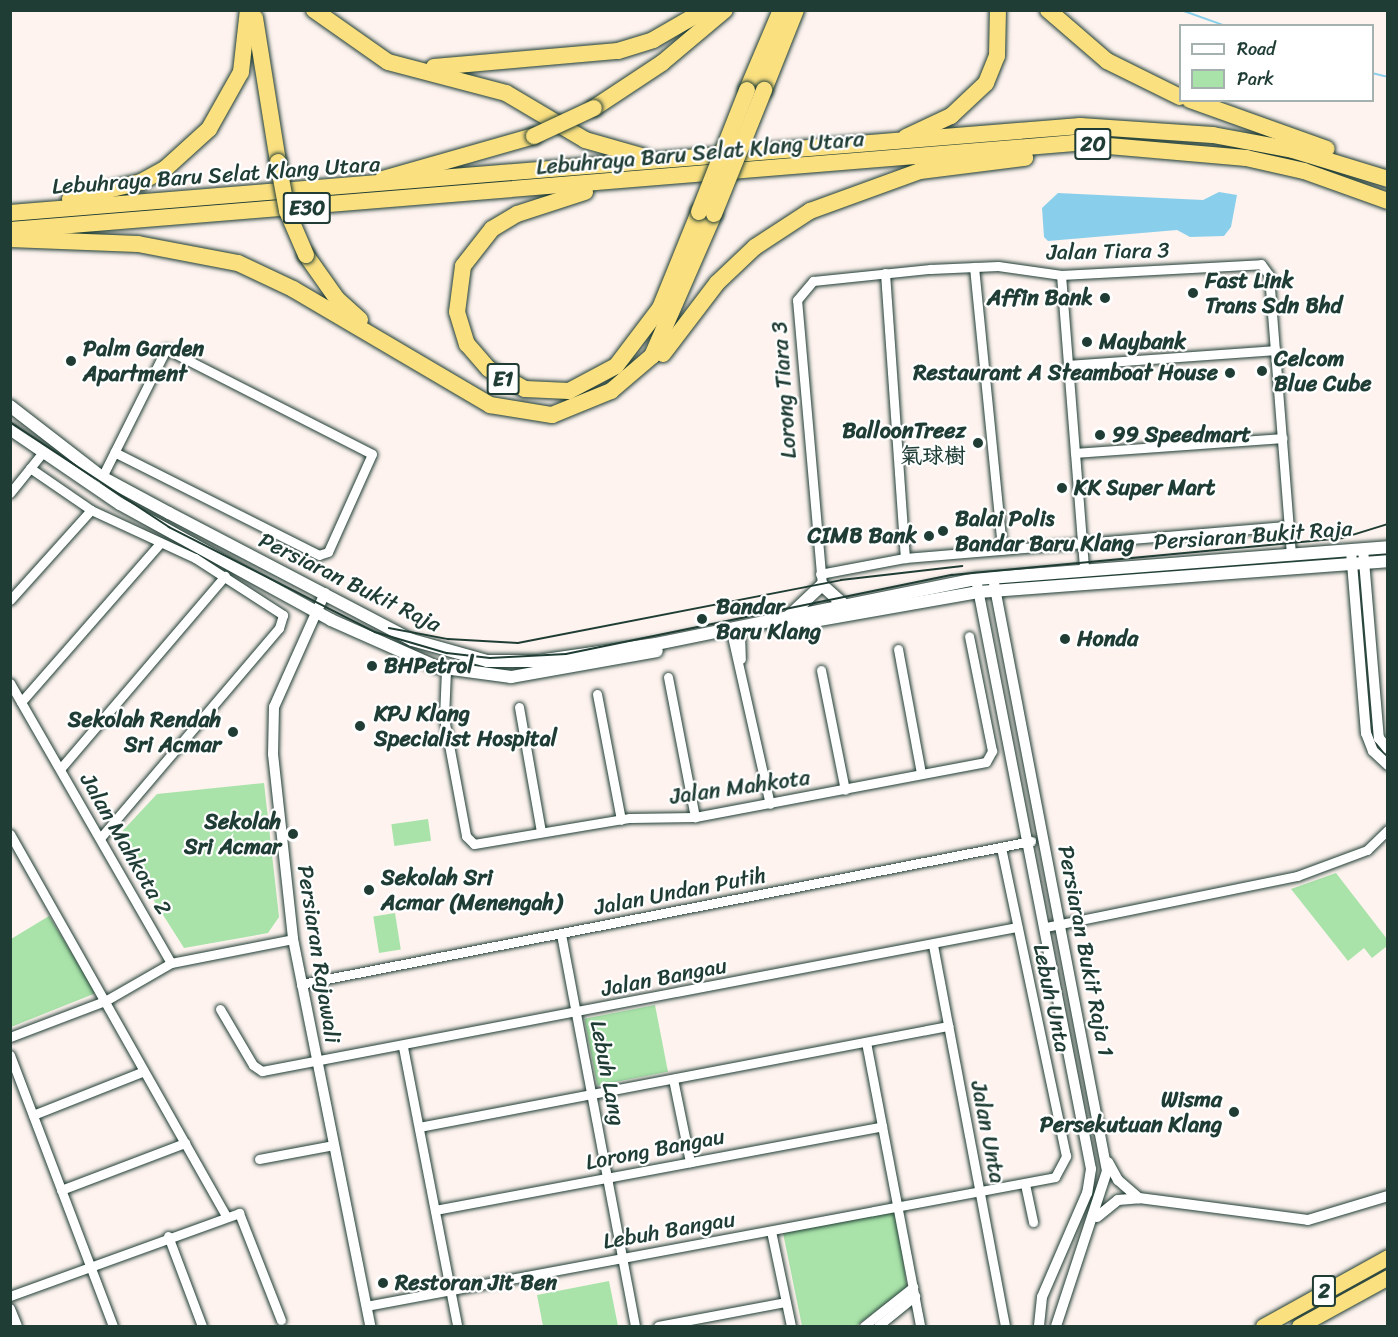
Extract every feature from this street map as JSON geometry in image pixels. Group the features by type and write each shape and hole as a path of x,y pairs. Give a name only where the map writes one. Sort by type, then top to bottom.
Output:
{"highway":[{"path":"10,212 107,193 166,168 209,129 232,90 246,47 248,10"},
{"path":"253,10 287,212 306,255 337,299 401,356"},
{"path":"314,10 388,62 506,93 585,140 666,159"},
{"path":"388,62 459,67 618,51 653,40 705,10"},
{"path":"369,186 394,174 534,136 594,108 662,63 724,10"},
{"name":"E1","path":"603,186 517,214 492,229 471,252 459,282 460,327 476,357 502,378 547,393 569,391 616,366 652,322 707,213 747,90 781,10"},
{"path":"552,415 611,391 652,356 707,213 764,90 796,10"},
{"path":"772,69 804,10"},
{"path":"903,140 951,116 986,83 999,49 998,10"},
{"path":"1048,11 1076,39 1143,82 1179,97"},
{"path":"1196,102 1388,169"},
{"name":"Lebuhraya Baru Selat Klang Utara","path":"10,212 369,186 666,159 1080,126 1144,128 1293,150 1388,179"},
{"name":"Lebuhraya Baru Selat Klang Utara","path":"10,230 603,186 1074,144 1142,145 1305,171 1388,201"},
{"path":"10,239 138,244 238,263 293,289 401,356 490,405 552,415 589,409 637,382 717,283 755,247 844,194 920,171 1142,145"},
{"name":"2","path":"1263,1326 1388,1257"},
{"name":"2","path":"1299,1326 1388,1277"}],"main road":[{"name":"Persiaran Bukit Raja","path":"10,406 102,477 412,640 487,661 608,652 976,579 1083,567 1388,547"},
{"name":"Persiaran Bukit Raja","path":"10,429 120,504 316,612 446,670 512,677 978,592 1388,561"},
{"path":"788,617 821,579 843,604"}],"street":[{"name":"Jalan Tiara 3","path":"885,273 974,267 1062,275 1261,264 1269,275 1275,350"},
{"path":"974,267 1002,550"},
{"path":"885,273 905,558"},
{"name":"Lorong Tiara 3","path":"821,579 797,300 813,281 885,273"},
{"path":"1062,275 1083,567"},
{"path":"102,477 114,452 166,349 372,454 328,552 319,555 114,452"},
{"path":"1068,365 1275,350 1292,555"},
{"path":"1075,453 1282,438"},
{"path":"10,493 43,452"},
{"path":"30,468 91,510 225,576 280,609 279,628 99,837"},
{"path":"10,600 91,510"},
{"path":"821,579 905,558 1289,526"},
{"path":"21,702 160,543"},
{"path":"1357,550 1366,733 1372,751 1388,765"},
{"path":"1358,564 1379,738 1388,749"},
{"path":"60,769 225,576"},
{"name":"Persiaran Bukit Raja 1","path":"993,577 1106,1156 1106,1181 1095,1220 1060,1302 1056,1326"},
{"name":"Persiaran Bukit Raja 1","path":"976,579 1031,841 1090,1169 1087,1193 1042,1298 1039,1326"},
{"name":"Persiaran Rajawali","path":"325,593 273,707 292,939 370,1326"},
{"path":"736,635 770,804"},
{"name":"Jalan Mahkota","path":"446,670 444,718 465,836 474,844 621,820 695,817 986,762 992,751 969,636"},
{"path":"898,649 921,773"},
{"path":"821,670 845,790"},
{"path":"668,677 695,817"},
{"name":"Jalan Mahkota 2","path":"10,683 171,963"},
{"path":"597,694 621,820"},
{"path":"519,706 541,832"},
{"path":"1046,927 1297,876 1366,850 1388,830"},
{"path":"12,839 225,1214"},
{"name":"Jalan Undan Putih","path":"301,984 1031,841"},
{"name":"Lebuh Unta","path":"1001,847 1066,1156"},
{"name":"Jalan Bangau","path":"220,1009 253,1065 262,1071 403,1047 1017,927"},
{"name":"Lebuh Lang","path":"561,934 635,1326"},
{"path":"10,1037 105,1001 171,963 292,939"},
{"name":"Jalan Unta","path":"933,945 1005,1326"},
{"path":"419,1127 948,1026"},
{"path":"866,1042 920,1326"},
{"path":"403,1047 457,1326"},
{"path":"10,1055 113,1326"},
{"path":"33,1115 144,1071"},
{"path":"673,1079 690,1162"},
{"name":"Lorong Bangau","path":"435,1210 882,1126"},
{"path":"61,1190 184,1143"},
{"path":"259,1159 334,1145"},
{"name":"Lebuh Bangau","path":"366,1306 1025,1184 1055,1177 1066,1156"},
{"path":"1106,1156 1118,1180 1139,1198"},
{"path":"1025,1184 1033,1222"},
{"path":"1095,1220 1118,1200 1139,1198 1308,1220 1388,1196"},
{"path":"10,1296 225,1214 239,1213 281,1320"},
{"path":"771,1231 791,1326"},
{"path":"168,1236 202,1326"},
{"path":"864,1326 914,1292"},
{"path":"878,1326 914,1292"},
{"path":"658,1326 785,1302"},
{"path":"10,1309 17,1326"}],"green space":[{"path":"264,783 279,917 268,933 184,948 115,839 157,794"},
{"path":"428,819 431,841 394,846 391,824"},
{"path":"1336,873 1387,939 1387,946 1372,958 1364,948 1348,961 1291,889"},
{"path":"395,913 401,950 379,953 373,916"},
{"path":"49,916 96,993 11,1027 11,939"},
{"path":"655,1005 668,1072 597,1085 584,1019"},
{"path":"886,1208 896,1212 907,1287 856,1326 802,1326 783,1233"},
{"path":"609,1281 618,1326 543,1326 537,1295"}],"water":[{"path":"1219,192 1237,195 1231,227 1224,236 1190,237 1177,230 1048,241 1044,237 1042,208 1058,193 1203,200"}],"waterway":[{"path":"1181,10 1220,24"},
{"path":"1374,74 1388,77"}],"tram line":[{"path":"10,422 169,527 375,632 447,653 490,658 566,654 952,575 1343,538 1388,524"},
{"path":"389,628 448,639 518,643 841,580 962,566"}],"place":[{"name":"Fast Link Trans Sdn Bhd","path":"1193,293"},
{"name":"Affin Bank","path":"1105,298"},
{"name":"Maybank","path":"1087,342"},
{"name":"Palm Garden Apartment","path":"71,361"},
{"name":"Celcom Blue Cube","path":"1262,371"},
{"name":"Restaurant A Steamboat House","path":"1230,373"},
{"name":"99 Speedmart","path":"1100,435"},
{"name":"BalloonTreez 氣球樹","path":"978,443"},
{"name":"KK Super Mart","path":"1062,488"},
{"name":"Balai Polis Bandar Baru Klang","path":"943,531"},
{"name":"CIMB Bank","path":"929,536"},
{"name":"Bandar Baru Klang","path":"702,619"},
{"name":"Honda","path":"1065,639"},
{"name":"BHPetrol","path":"372,666"},
{"name":"KPJ Klang Specialist Hospital","path":"360,726"},
{"name":"Sekolah Rendah Sri Acmar","path":"233,732"},
{"name":"Sekolah Sri Acmar","path":"293,834"},
{"name":"Sekolah Sri Acmar (Menengah)","path":"369,890"},
{"name":"Wisma Persekutuan Klang","path":"1234,1112"},
{"name":"Restoran Jit Ben","path":"383,1283"}]}
